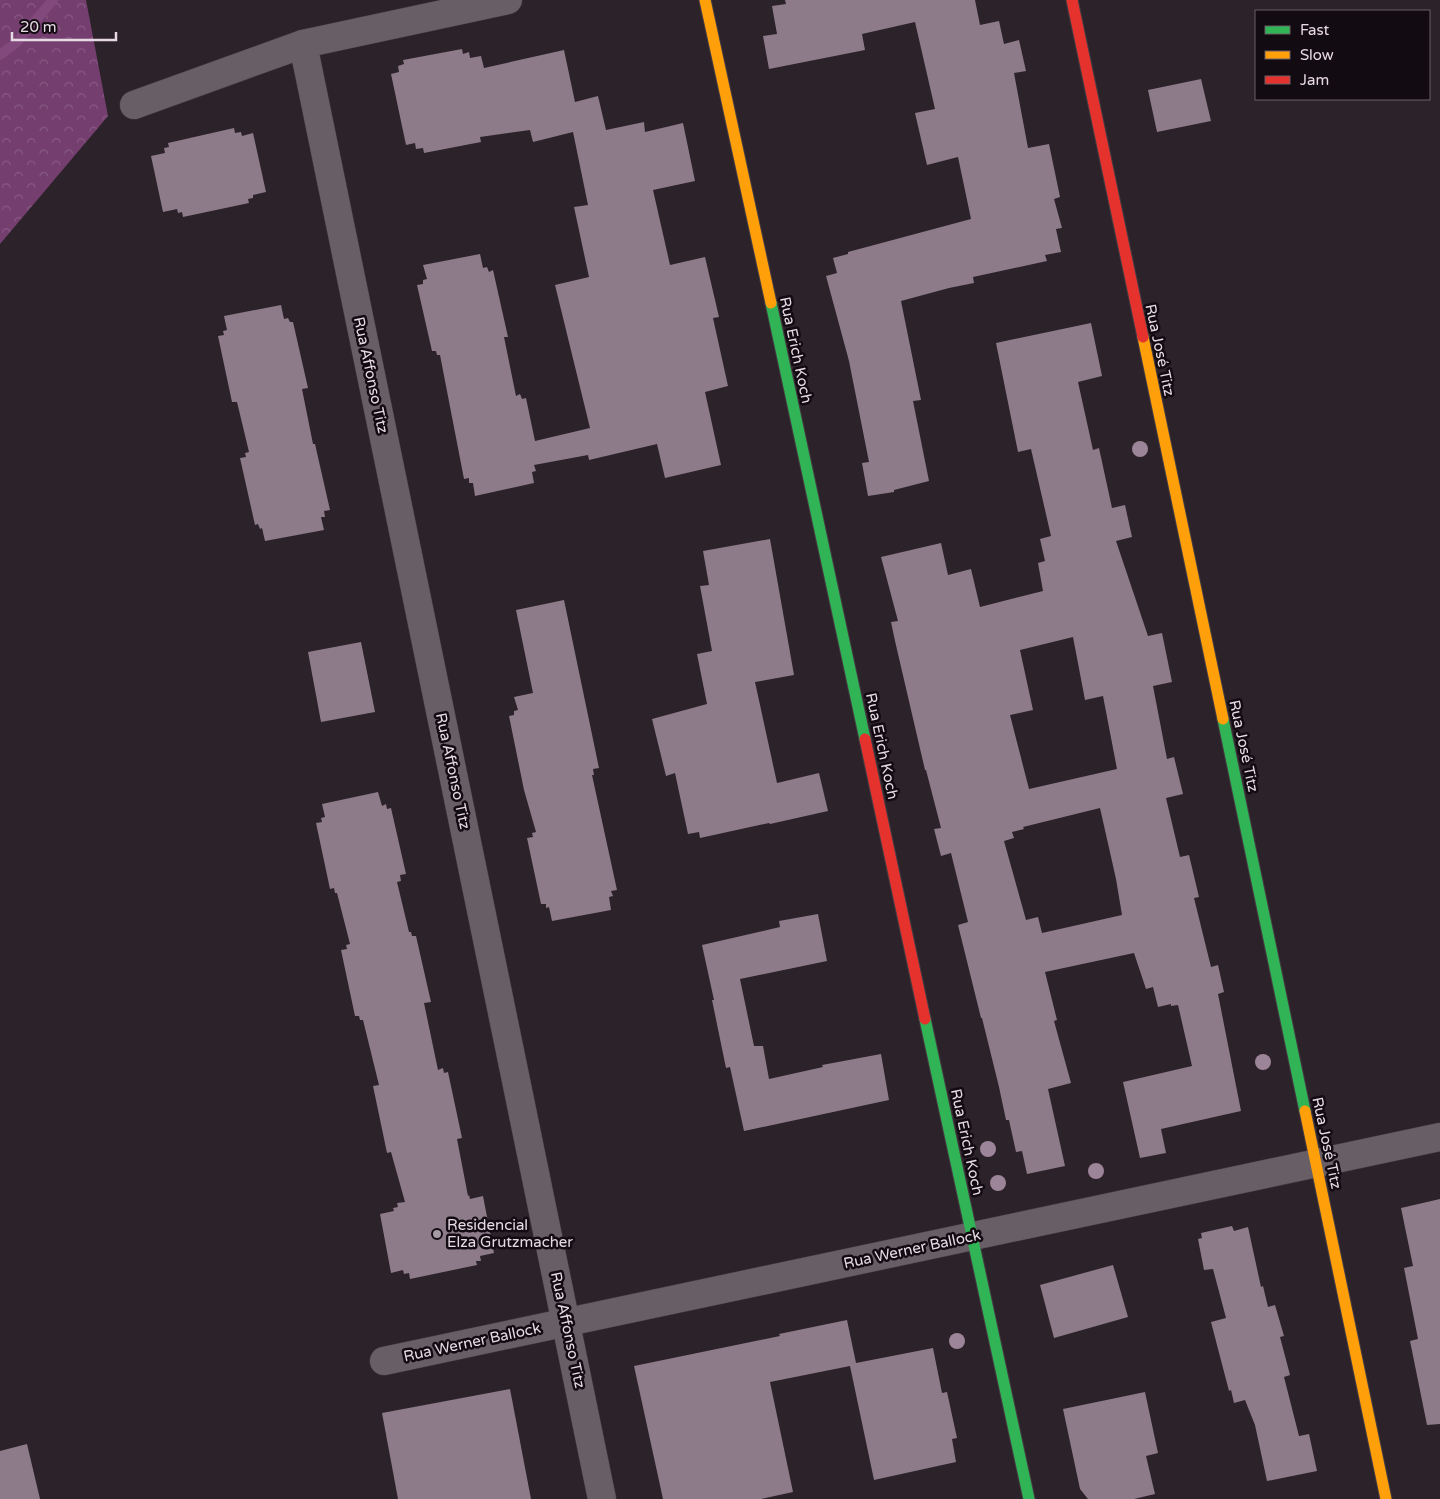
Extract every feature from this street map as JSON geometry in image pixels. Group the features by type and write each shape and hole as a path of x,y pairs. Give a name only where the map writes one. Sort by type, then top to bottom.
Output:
{"street":[{"path":"134,105 304,44 508,0"},
{"name":"Rua Erich Koch","path":"705,0 1029,1499"},
{"name":"Rua José Titz","path":"1072,0 1386,1499"},
{"name":"Rua Affonso Titz","path":"304,44 602,1499"},
{"name":"Rua Werner Ballock","path":"384,1360 1440,1137"}],"green space":[{"path":"0,0 86,0 108,116 0,244"}],"building":[{"path":"785,0 975,0 980,25 999,21 1004,44 1019,40 1026,71 1014,73 1028,148 1049,144 1060,197 1054,199 1062,228 1056,229 1061,252 1045,255 1047,261 973,277 974,283 901,301 921,400 913,401 929,481 894,490 894,492 868,496 862,463 869,462 849,361 826,276 837,273 833,258 848,254 848,252 971,219 958,157 927,165 915,113 935,109 915,22 862,34 865,50 769,69 763,36 777,34 772,6 786,4"},
{"path":"462,49 463,54 469,52 470,58 481,56 484,68 564,50 575,102 598,96 606,130 644,122 645,132 683,123 695,181 653,190 670,265 705,257 719,317 713,318 728,386 705,392 721,465 665,478 657,444 589,460 588,455 534,465 536,471 532,472 534,483 475,496 473,483 469,483 469,478 464,479 440,355 437,355 436,351 432,351 417,285 423,284 423,280 427,279 423,265 480,254 483,268 487,267 489,272 493,270 508,337 504,337 516,396 520,394 522,399 526,398 535,441 590,428 555,285 589,277 574,207 588,205 573,132 533,142 530,130 480,137 481,142 424,153 423,148 416,149 415,143 406,145 391,74 399,72 398,66 404,64 403,60"},
{"path":"1201,79 1211,121 1157,132 1148,90"},
{"path":"234,128 235,133 241,132 242,136 253,133 266,192 253,195 253,198 248,199 249,203 183,217 182,212 178,213 177,209 163,212 151,156 165,153 164,148 169,147 168,143"},
{"path":"281,305 284,319 288,318 290,322 293,322 308,388 302,389 313,444 315,444 330,510 324,511 325,517 321,517 324,530 265,541 262,528 260,529 258,524 255,525 240,458 246,457 245,453 249,452 237,402 232,402 218,336 224,335 223,331 227,330 224,316"},
{"path":"1091,323 1102,376 1078,382 1093,450 1099,448 1112,508 1125,505 1132,537 1116,541 1148,636 1162,633 1172,682 1153,686 1167,759 1174,757 1183,794 1166,798 1180,857 1189,855 1199,897 1194,898 1211,967 1218,965 1224,992 1218,994 1241,1111 1161,1129 1166,1153 1140,1158 1123,1082 1192,1066 1178,1005 1171,1006 1171,1004 1158,1007 1153,987 1146,989 1134,953 1045,972 1057,1020 1054,1021 1071,1083 1048,1089 1065,1166 1027,1174 1022,1151 1016,1152 1009,1120 1006,1120 958,925 968,922 951,853 941,856 934,829 941,828 925,770 895,641 891,622 898,621 881,557 941,543 948,575 971,569 980,607 1043,591 1038,563 1045,561 1040,539 1051,536 1031,449 1018,452 996,343","holes":["1073,637 1085,700 1103,696 1117,769 1029,789 1010,715 1033,710 1020,650","1100,808 1122,915 1042,933 1038,917 1026,920 1004,841 1014,838 1012,832 1024,829 1023,827"]},
{"path":"770,539 794,675 755,682 777,783 819,773 828,811 700,838 699,832 688,834 675,773 666,776 652,719 707,704 697,654 712,651 700,586 709,585 703,551"},
{"path":"564,600 599,768 593,769 594,775 592,775 617,890 611,891 613,896 609,897 611,910 552,921 549,907 546,908 546,904 541,904 527,838 533,837 532,833 536,832 524,790 509,716 514,715 514,711 518,710 514,697 533,693 516,610"},
{"path":"361,642 375,712 321,722 308,652"},
{"path":"378,792 382,806 386,804 387,809 391,808 406,874 400,875 401,881 397,882 409,932 411,932 412,936 416,936 431,1002 424,1003 438,1070 443,1068 444,1073 448,1072 462,1138 457,1139 468,1196 470,1199 483,1196 494,1253 480,1256 481,1261 476,1261 477,1265 410,1279 409,1273 404,1274 403,1270 391,1273 380,1214 394,1211 393,1208 398,1207 397,1203 405,1202 391,1152 387,1153 373,1086 379,1085 363,1020 360,1020 359,1016 355,1016 341,950 347,949 346,945 350,944 337,893 335,893 334,888 330,889 316,823 322,822 321,818 325,817 322,804"},
{"path":"818,914 827,961 740,979 754,1046 763,1046 769,1079 823,1067 822,1065 881,1054 889,1100 744,1131 730,1067 726,1068 702,945 780,927 779,921"},
{"path":"1440,1199 1440,1424 1427,1425 1410,1341 1418,1339 1404,1268 1413,1266 1401,1208"},
{"path":"1232,1226 1234,1231 1248,1227 1261,1287 1263,1286 1268,1307 1275,1305 1284,1336 1280,1337 1290,1375 1284,1377 1299,1436 1309,1434 1317,1471 1267,1481 1255,1425 1245,1400 1234,1403 1231,1390 1229,1391 1211,1322 1226,1318 1213,1269 1204,1270 1198,1239 1202,1238 1201,1233"},
{"path":"1113,1265 1128,1317 1054,1338 1040,1285"},
{"path":"847,1320 856,1363 933,1348 942,1393 947,1392 957,1438 952,1439 956,1462 874,1480 850,1366 770,1382 793,1492 761,1499 663,1499 634,1366"},
{"path":"510,1389 531,1499 398,1499 382,1413"},
{"path":"1145,1392 1158,1453 1146,1456 1155,1494 1134,1499 1088,1499 1080,1489 1063,1409"},
{"path":"27,1444 40,1499 0,1499 0,1451"}],"waterway":[{"path":"0,55 17,42 53,0"}],"traffic: fast":[{"path":"771,303 865,739"},
{"path":"1223,719 1305,1111"},
{"path":"925,1019 1029,1499"}],"traffic: slow":[{"path":"705,0 771,303"},
{"path":"1143,337 1223,719"},
{"path":"1305,1111 1386,1499"}],"traffic: jam":[{"path":"1072,0 1143,337"},
{"path":"865,739 925,1019"}],"place":[{"name":"Residencial Elza Grutzmacher","path":"437,1234"}]}
